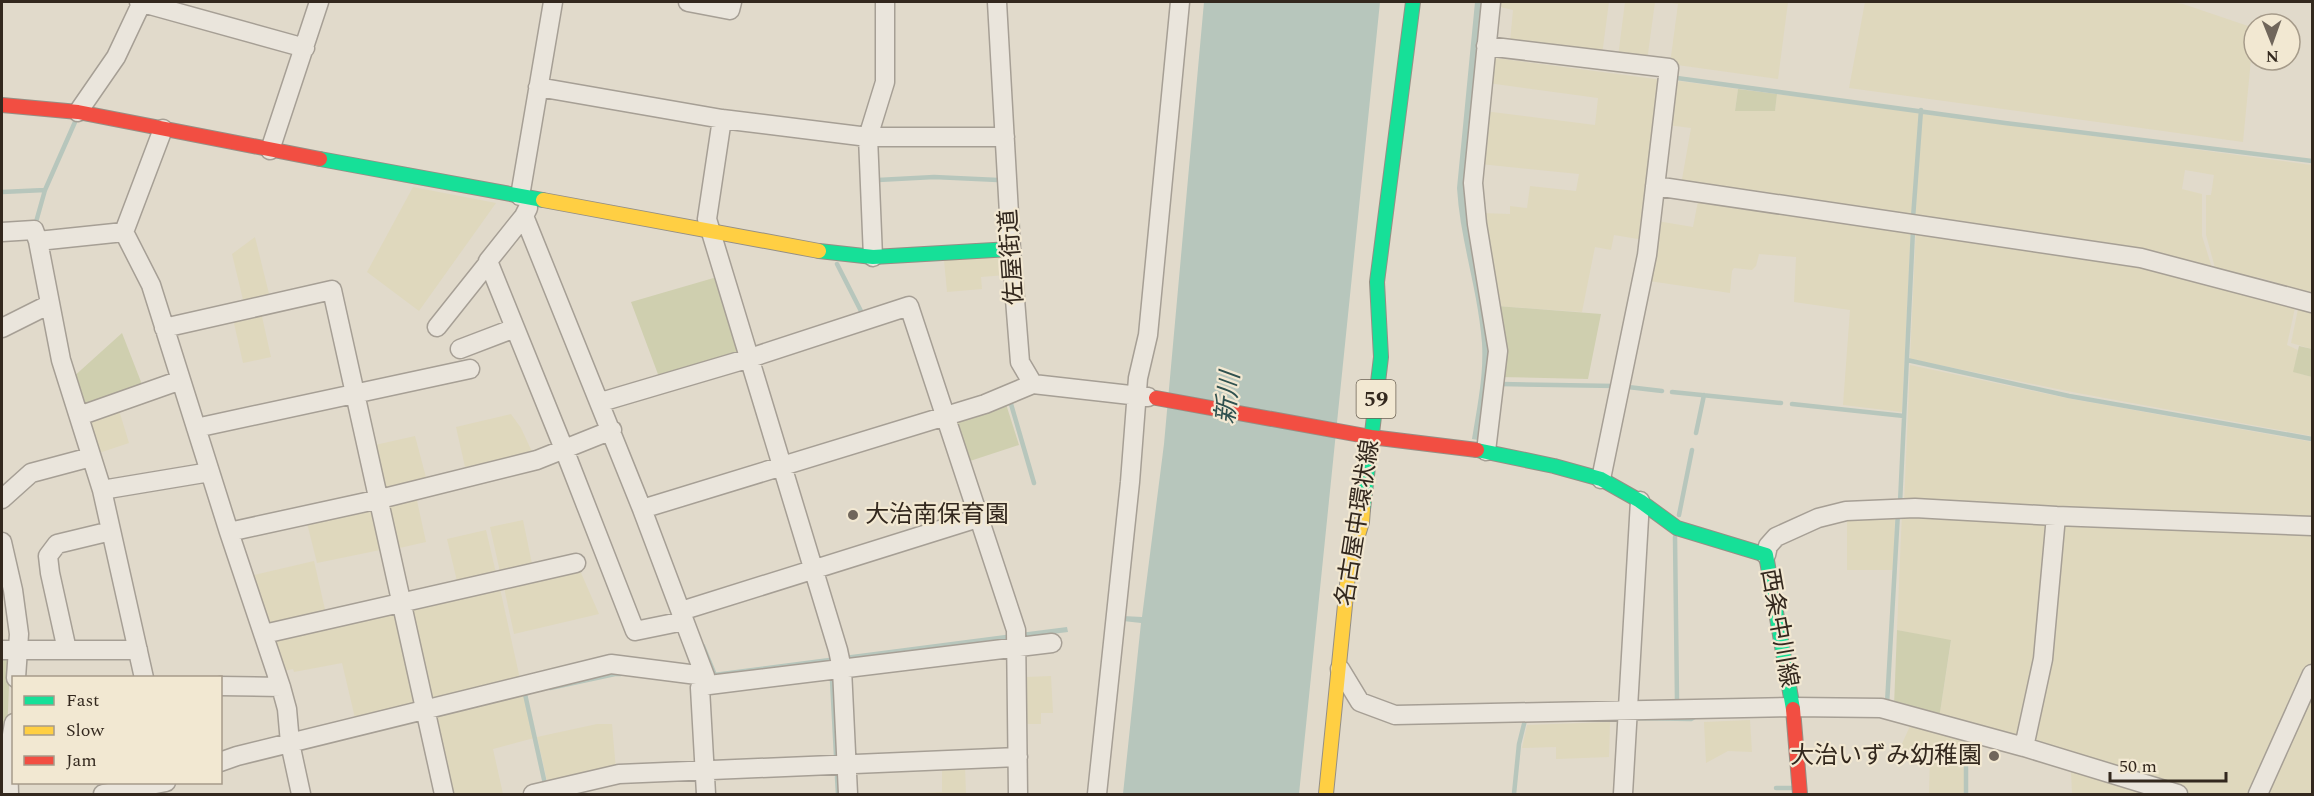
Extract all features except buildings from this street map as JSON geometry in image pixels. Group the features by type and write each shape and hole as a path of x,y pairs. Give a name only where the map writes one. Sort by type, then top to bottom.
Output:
{"main road":[{"name":"名古屋中環状線","path":"1326,795 1349,565 1362,522 1381,357 1377,282 1413,2"},
{"path":"2,105 78,112 837,255 873,257 1011,249"},
{"path":"1156,398 1371,437"},
{"name":"西条中川線","path":"1371,437 1486,451 1601,479 1640,501 1677,528 1766,555 1793,707 1800,795"}],"street":[{"path":"78,112 116,57 141,2 305,48"},
{"path":"270,150 319,2"},
{"path":"553,2 538,87 524,216 601,402 682,616 702,682 706,795"},
{"path":"688,2 730,10 732,2"},
{"path":"873,257 868,137 885,82 885,2"},
{"name":"佐屋街道","path":"998,2 1011,249 1020,362 1033,384"},
{"path":"1097,795 1131,482 1138,378 1148,335 1180,2"},
{"path":"1486,451 1498,351 1477,224 1473,183 1491,2"},
{"path":"1486,46 1669,68 1647,255 1601,479"},
{"path":"538,87 722,119 868,137 1005,137"},
{"path":"722,119 707,219 840,661 848,795"},
{"path":"163,129 124,232 151,285 229,532 264,634 287,709 290,742 301,795"},
{"path":"1655,186 2141,258 2313,303"},
{"path":"438,327 524,216"},
{"path":"2,232 34,230 38,241 61,360 102,490 144,676"},
{"path":"38,241 124,232"},
{"path":"488,263 635,631 813,570 978,518"},
{"path":"164,328 332,290 444,795"},
{"path":"2,328 50,304"},
{"path":"601,402 750,358 909,306 1016,639 1018,795"},
{"path":"460,349 515,328"},
{"path":"196,428 470,369"},
{"path":"78,416 181,380"},
{"path":"642,509 985,404 1033,384 1156,398"},
{"path":"229,532 380,499 537,460 612,430"},
{"path":"2,499 32,473 92,456"},
{"path":"102,490 210,472"},
{"path":"1623,795 1640,501"},
{"path":"1766,555 1768,546 1776,537 1818,518 1846,511 1915,508 2313,526"},
{"path":"2024,747 2043,659 2056,516"},
{"path":"67,650 48,556 57,544 111,531"},
{"path":"2,542 13,590 19,634 9,650 16,676"},
{"path":"264,634 576,563"},
{"path":"222,761 290,742 611,664 709,685 840,661 1016,639 1052,643"},
{"path":"9,650 138,650"},
{"path":"1340,668 1360,702 1395,715 1793,707 1881,708 2024,747 2178,795"},
{"path":"2258,795 2313,674"},
{"path":"222,686 280,687"},
{"path":"9,795 8,759 12,735"},
{"path":"533,795 619,774 1018,756"},
{"path":"103,795 163,786"}],"shaded area":[{"path":"1496,2 1609,2 1602,55 1510,42 1513,10 1496,6"},
{"path":"1625,2 1655,2 1647,61 1618,57"},
{"path":"1663,2 1788,2 1778,79 1670,64 1678,4"},
{"path":"1865,2 2166,2 2183,4 2242,24 2242,72 2250,72 2243,142 1849,88"},
{"path":"1491,59 1663,80 1644,240 1614,235 1611,250 1595,247 1582,312 1497,306 1480,213 1510,214 1510,206 1527,208 1530,186 1576,191 1579,174 1480,164 1484,111 1595,125 1598,98 1488,83"},
{"path":"1679,81 1738,89 1735,110 1775,111 1777,94 2312,165 2312,300 2275,290 2277,283 2257,277 2254,285 2217,275 2206,235 2206,195 2211,195 2214,175 2185,170 2182,189 2202,194 2202,236 2214,274 1681,185 1691,128 1668,125 1674,87"},
{"path":"413,187 496,203 419,311 367,272"},
{"path":"1699,196 1911,228 1902,412 1843,405 1850,310 1794,302 1796,257 1759,254 1756,266 1752,270 1734,268 1730,293 1649,281 1657,221 1693,227"},
{"path":"1916,229 2140,263 2296,303 2287,345 2298,350 2294,372 2312,377 2312,436 2072,392 1910,359"},
{"path":"255,237 270,298 244,304 232,254"},
{"path":"1004,256 1006,275 981,277 982,289 947,292 944,260"},
{"path":"2299,304 2312,308 2312,349 2291,343"},
{"path":"261,312 271,357 243,363 233,319"},
{"path":"1910,365 2066,398 2312,442 2312,523 1904,504"},
{"path":"118,407 129,443 96,454 84,417"},
{"path":"511,414 521,428 533,454 477,468 476,465 465,467 456,427"},
{"path":"415,436 427,481 385,491 375,445"},
{"path":"416,496 426,542 395,549 385,503"},
{"path":"373,505 385,549 317,563 306,519"},
{"path":"1895,513 1894,570 1847,570 1847,519"},
{"path":"1902,513 2052,520 2039,659 2022,739 1939,719 1951,641 1897,630"},
{"path":"2059,518 2312,528 2312,667 2254,794 2190,794 2028,746"},
{"path":"523,520 532,564 500,572 490,527"},
{"path":"486,530 496,573 457,581 447,539"},
{"path":"314,561 326,614 273,626 267,623 250,576"},
{"path":"578,566 599,614 514,634 503,583"},
{"path":"499,584 520,679 432,698 410,605"},
{"path":"397,608 418,703 355,718 342,663 294,672 293,669 283,671 272,639"},
{"path":"1051,676 1053,713 1041,713 1041,724 1026,724 1026,677"},
{"path":"524,696 534,738 493,749 503,794 450,794 433,717"},
{"path":"2312,696 2312,794 2269,794"},
{"path":"1750,720 1752,752 1728,751 1706,763 1704,722"},
{"path":"1610,722 1609,757 1556,759 1556,747 1522,748 1527,725"},
{"path":"597,724 612,724 616,770 548,785 537,737"},
{"path":"1911,724 1964,738 1965,794 1929,794 1930,756 1900,748"},
{"path":"965,766 966,794 925,794 942,792 942,767"},
{"path":"2071,771 2132,789 2150,794 2072,794"}],"green space":[{"path":"1738,89 1777,94 1775,111 1735,111"},
{"path":"717,277 738,351 736,355 659,377 631,302"},
{"path":"1497,306 1601,314 1588,379 1500,377"},
{"path":"122,333 143,387 86,408 71,379"},
{"path":"2299,346 2312,349 2312,377 2293,372"},
{"path":"1006,404 1019,445 967,462 956,420"},
{"path":"1897,630 1951,640 1939,719 1894,706"},
{"path":"2,656 10,662 7,734 2,763"}],"water":[{"name":"新川","path":"1204,2 1380,2 1299,794 1123,794 1141,623 1123,621 1123,616 1142,617 1164,444"},
{"path":"1475,2 1488,2 1471,171 1493,338 1484,441 1472,439 1481,379 1482,343 1457,188"},
{"path":"1067,627 1068,632 714,677 712,673"}],"waterway":[{"path":"1677,78 2005,123 2312,161"},
{"path":"1913,218 1921,110"},
{"path":"36,222 45,190 75,122"},
{"path":"878,180 934,177 998,180"},
{"path":"2,192 45,190"},
{"path":"1900,503 1913,230"},
{"path":"837,264 863,315"},
{"path":"1907,360 2069,396 2312,439"},
{"path":"1501,384 1616,386"},
{"path":"1628,387 1662,391"},
{"path":"1672,392 1781,403"},
{"path":"1696,433 1704,395"},
{"path":"1011,404 1034,483"},
{"path":"1792,404 1904,416"},
{"path":"1679,515 1692,450"},
{"path":"1887,704 1898,512"},
{"path":"1675,537 1677,700"},
{"path":"703,646 715,675"},
{"path":"550,688 621,674"},
{"path":"832,680 836,756"},
{"path":"525,694 545,784"},
{"path":"1633,718 1691,719 1698,715"},
{"path":"1514,794 1519,744 1525,720"},
{"path":"1966,737 1966,794"},
{"path":"837,777 838,794"},
{"path":"1776,788 1791,788"}],"traffic: fast":[{"path":"1363,509 1381,357 1377,282 1413,2"},
{"path":"320,159 543,200"},
{"path":"819,251 873,257 1011,249"},
{"path":"1477,450 1554,466 1601,479 1640,501 1677,528 1766,555 1793,709"}],"traffic: slow":[{"path":"543,200 819,251"},
{"path":"1326,794 1349,565 1362,522 1363,509"}],"traffic: jam":[{"path":"2,105 78,112 320,159"},
{"path":"1156,398 1371,437 1477,450"},
{"path":"1793,709 1800,794"}],"place":[{"name":"大治南保育園","path":"853,515"},
{"name":"大治いずみ幼稚園","path":"1994,756"}]}
